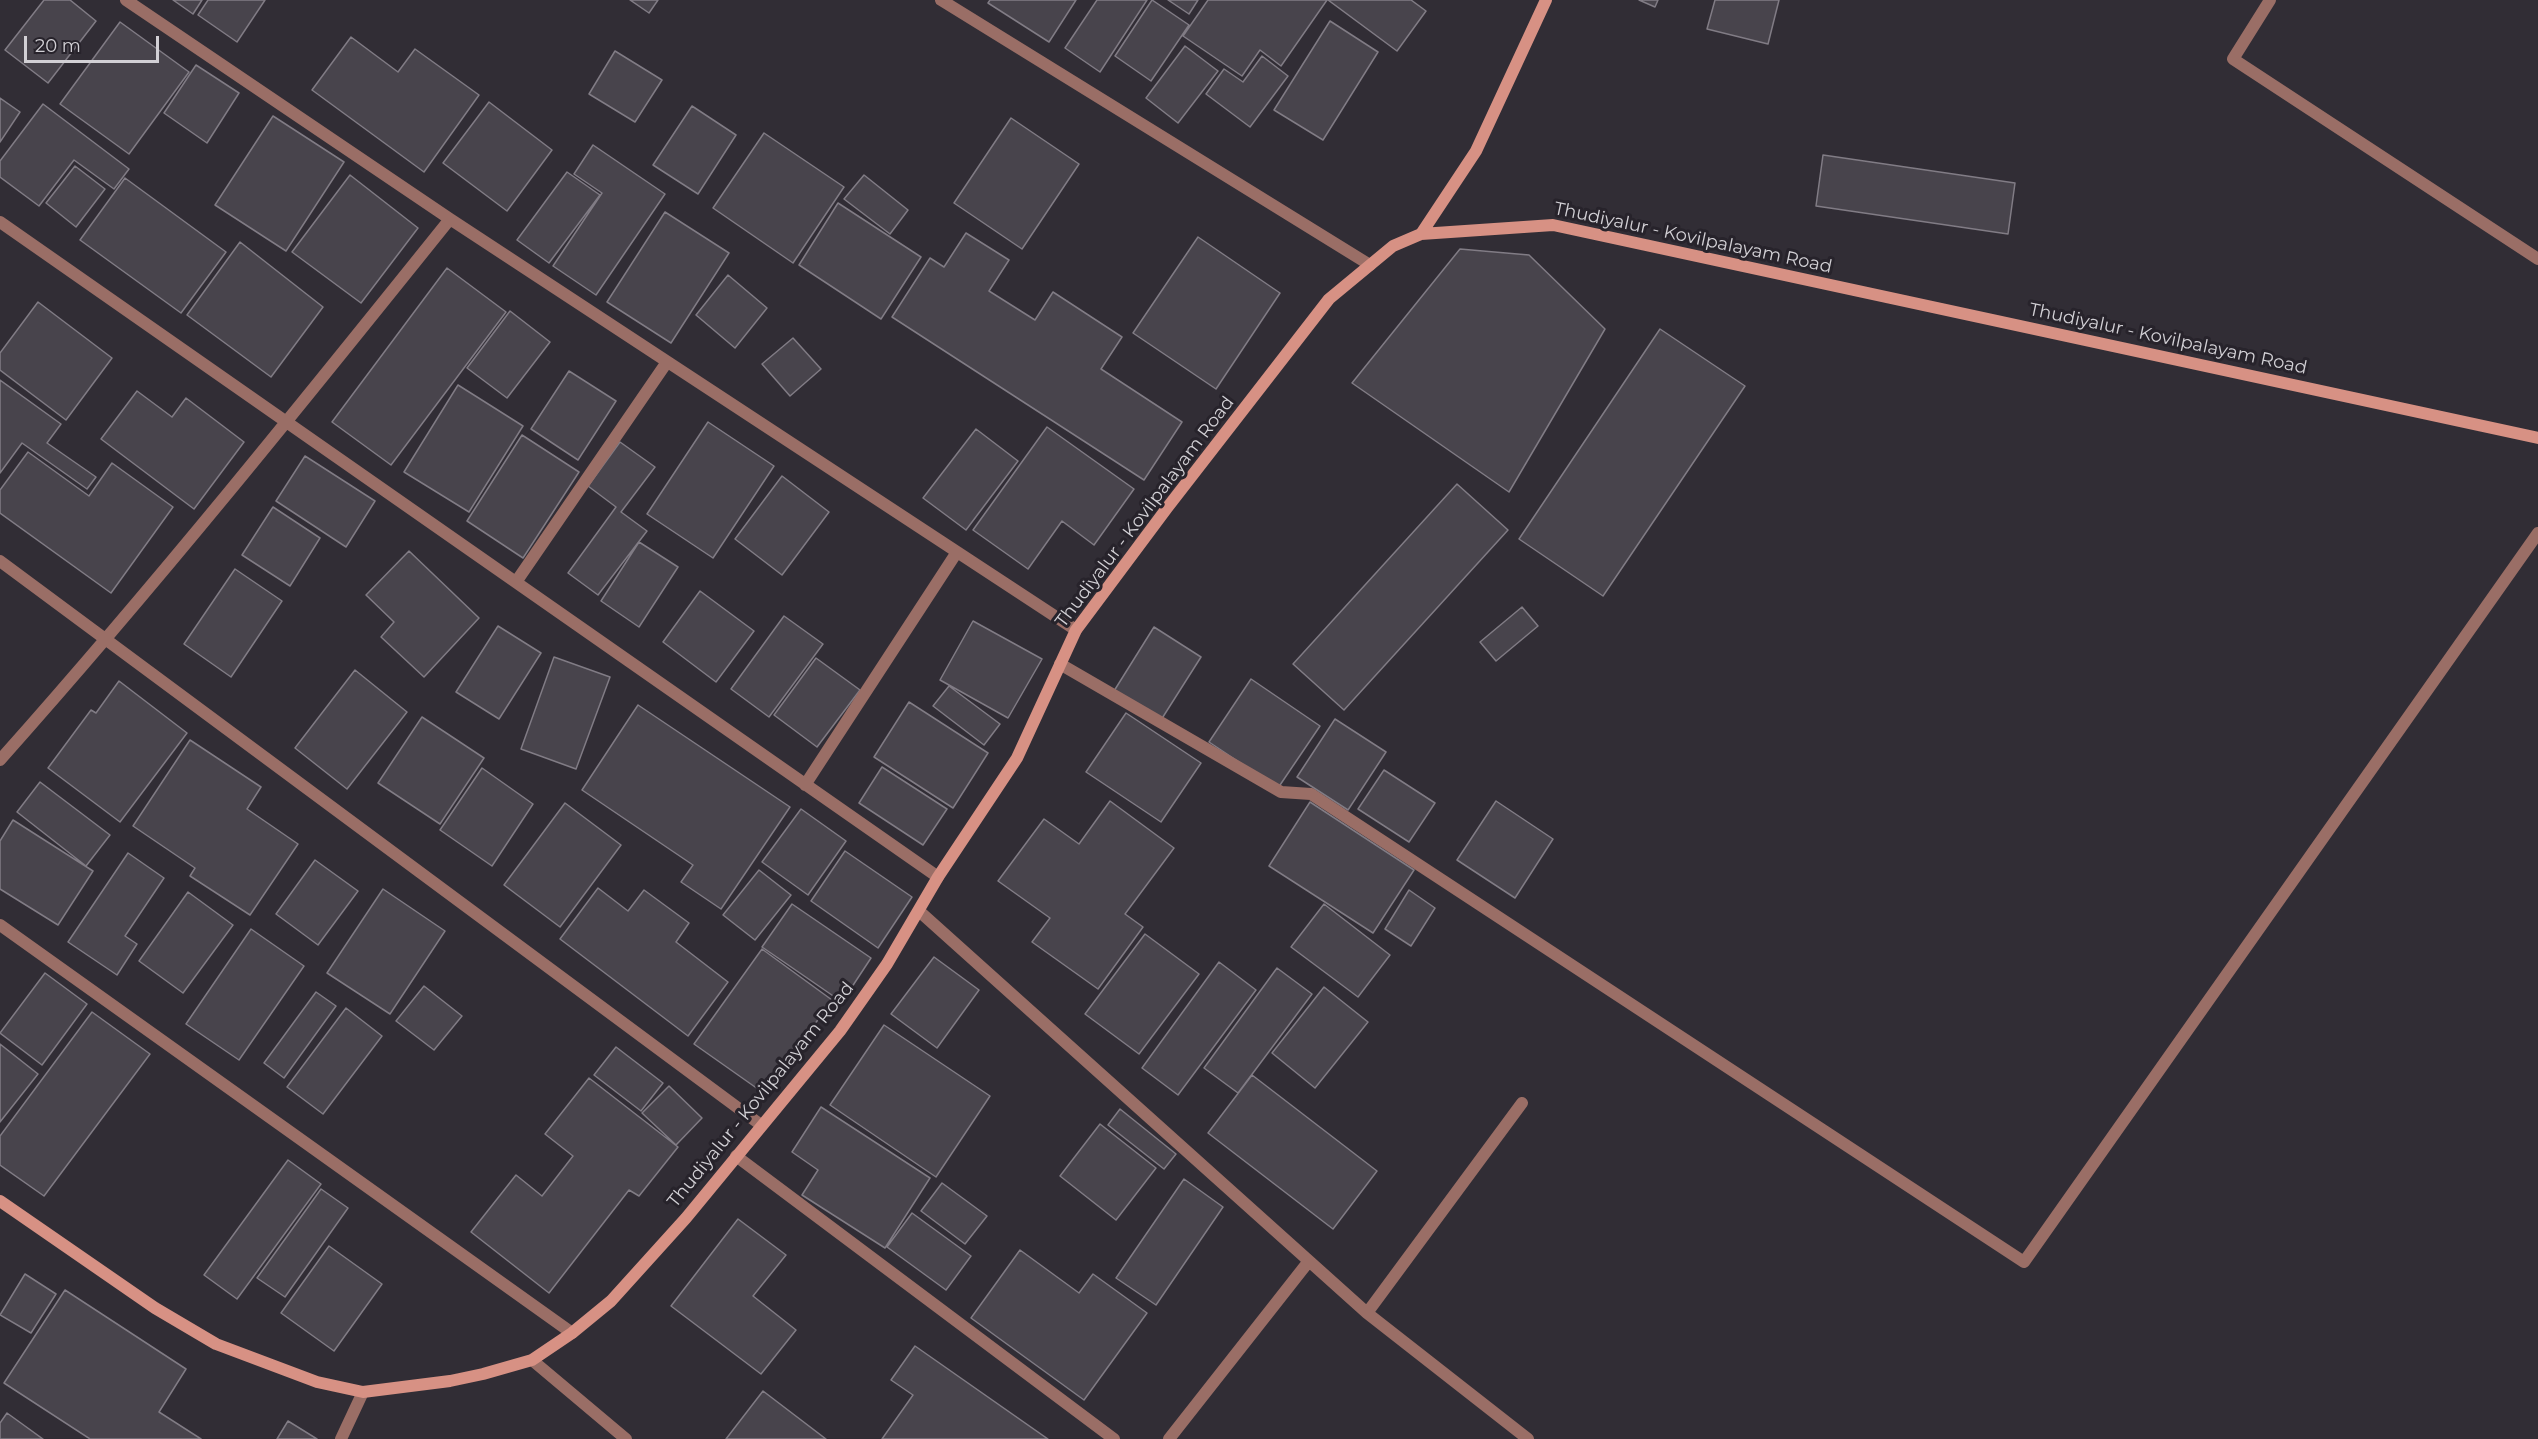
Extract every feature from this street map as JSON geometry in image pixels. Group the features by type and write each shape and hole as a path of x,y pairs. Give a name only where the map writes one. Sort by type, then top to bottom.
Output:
{"main road":[{"path":"1421,234 1476,151 1546,0"},
{"name":"Thudiyalur - Kovilpalayam Road","path":"0,1201 156,1308 216,1344 318,1382 363,1392 461,1378 532,1360 572,1333 618,1292 686,1218 840,1031 886,964 938,878 1017,758 1076,630 1167,508 1329,299 1394,246 1421,234 1553,225 2538,438"}],"street":[{"path":"126,0 450,219 1076,630"},
{"path":"941,0 1370,265"},
{"path":"2270,0 2233,59 2538,259"},
{"path":"0,760 106,640 288,421 450,219"},
{"path":"0,222 288,421 938,878"},
{"path":"516,582 667,362"},
{"path":"1060,664 1281,792 1311,794 2024,1262 2538,533"},
{"path":"805,784 957,552"},
{"path":"0,561 761,1125"},
{"path":"919,911 1367,1313 1528,1439"},
{"path":"0,925 572,1333"},
{"path":"1367,1313 1522,1103"},
{"path":"736,1156 1114,1439"},
{"path":"1169,1439 1309,1261"},
{"path":"532,1360 626,1439"},
{"path":"341,1439 363,1392"}],"building":[{"path":"44,0 70,0 96,21 48,83 5,50"},
{"path":"173,0 202,0 193,14"},
{"path":"208,0 265,0 237,42 198,15"},
{"path":"630,0 658,0 649,13"},
{"path":"990,0 1076,0 1049,42 988,3"},
{"path":"1097,0 1147,0 1100,72 1065,48"},
{"path":"1152,0 1189,25 1151,81 1115,56"},
{"path":"1168,0 1198,0 1189,14"},
{"path":"1208,0 1327,0 1281,66 1260,50 1242,76 1183,36"},
{"path":"1328,0 1411,0 1426,11 1397,51"},
{"path":"1639,0 1658,0 1655,7"},
{"path":"1715,0 1779,0 1768,44 1707,29"},
{"path":"1330,21 1378,52 1323,140 1274,110"},
{"path":"120,22 189,72 129,154 60,104"},
{"path":"351,37 398,72 415,49 479,95 424,172 312,90"},
{"path":"1185,46 1218,71 1178,123 1146,98"},
{"path":"615,51 662,80 635,122 589,94"},
{"path":"1262,56 1288,76 1250,127 1206,94 1224,69 1243,82"},
{"path":"196,65 239,93 207,143 164,113"},
{"path":"0,98 20,112 0,142"},
{"path":"489,102 552,150 507,211 443,163"},
{"path":"43,104 129,169 114,189 74,160 39,206 0,177 0,161"},
{"path":"692,106 736,135 698,194 653,165"},
{"path":"273,116 344,162 286,251 215,205"},
{"path":"1011,118 1079,164 1022,249 954,203"},
{"path":"764,133 844,187 793,263 713,208"},
{"path":"593,145 665,194 596,295 553,266 602,193 574,174"},
{"path":"1823,155 2015,183 2008,234 1816,206"},
{"path":"75,166 105,189 76,227 46,203"},
{"path":"567,172 600,195 549,263 517,240"},
{"path":"350,175 418,228 361,303 292,252"},
{"path":"864,175 908,210 890,234 844,199"},
{"path":"125,178 226,252 181,313 80,240"},
{"path":"838,203 921,257 881,319 799,265"},
{"path":"665,212 729,253 671,343 607,302"},
{"path":"966,233 1009,260 989,291 1035,320 1053,292 1122,337 1101,369 1182,422 1144,480 892,317 930,258 944,267"},
{"path":"1198,237 1280,293 1216,389 1133,333"},
{"path":"240,242 323,307 271,377 187,315"},
{"path":"1460,249 1529,255 1605,329 1509,492 1352,383"},
{"path":"447,268 506,312 391,465 332,422"},
{"path":"728,275 767,308 735,348 696,315"},
{"path":"38,302 112,358 66,420 0,370 0,353"},
{"path":"510,311 550,342 507,398 467,368"},
{"path":"1660,329 1745,386 1603,596 1519,539"},
{"path":"793,338 821,369 790,396 762,364"},
{"path":"569,371 616,401 578,460 531,429"},
{"path":"0,380 61,424 47,443 96,477 87,489 22,443 0,473"},
{"path":"458,385 523,426 469,512 404,472"},
{"path":"137,391 172,417 186,398 244,442 194,509 101,439"},
{"path":"708,422 774,466 713,558 647,514"},
{"path":"1047,427 1134,489 1094,545 1062,521 1028,569 973,530"},
{"path":"976,429 1018,461 966,530 923,498"},
{"path":"522,435 579,472 523,558 467,521"},
{"path":"620,442 655,467 621,512 647,531 598,595 568,573 616,507 588,486"},
{"path":"28,452 89,496 112,463 173,507 111,593 0,513 0,490"},
{"path":"305,456 375,501 346,547 276,501"},
{"path":"782,476 829,512 782,575 735,539"},
{"path":"1457,484 1508,530 1344,710 1293,664"},
{"path":"273,507 320,538 290,586 242,555"},
{"path":"639,542 678,567 639,627 601,601"},
{"path":"409,551 479,618 424,677 381,637 394,622 366,595"},
{"path":"235,569 282,601 231,677 184,644"},
{"path":"700,591 754,631 716,682 663,642"},
{"path":"1522,607 1538,626 1496,661 1480,642"},
{"path":"784,616 823,644 769,717 731,689"},
{"path":"973,621 1042,659 1008,718 940,680"},
{"path":"498,626 541,653 499,719 456,692"},
{"path":"1154,627 1201,657 1161,720 1114,691"},
{"path":"554,657 610,677 576,769 521,749"},
{"path":"816,658 860,690 817,747 774,715"},
{"path":"355,670 407,712 347,789 295,748"},
{"path":"1251,679 1320,726 1278,788 1209,742"},
{"path":"119,681 187,733 120,822 48,768 91,710 96,713"},
{"path":"949,686 1000,724 984,745 933,706"},
{"path":"909,702 988,753 953,808 874,757"},
{"path":"638,705 790,807 721,909 681,882 693,865 582,790"},
{"path":"1126,713 1201,763 1161,822 1086,772"},
{"path":"422,717 484,758 440,824 378,783"},
{"path":"1335,719 1386,752 1348,810 1297,777"},
{"path":"190,740 261,787 247,809 298,844 250,915 190,876 195,868 133,826"},
{"path":"882,767 947,809 923,845 859,803"},
{"path":"482,768 533,804 492,866 440,830"},
{"path":"1384,770 1435,803 1409,842 1358,809"},
{"path":"40,782 110,835 86,866 17,812"},
{"path":"1110,801 1174,848 1125,914 1143,927 1098,989 1032,942 1050,918 998,881 1044,819 1079,844"},
{"path":"1496,801 1553,839 1515,898 1457,860"},
{"path":"1310,802 1414,870 1373,933 1269,866"},
{"path":"565,803 621,845 560,927 504,885"},
{"path":"801,809 846,841 808,895 762,862"},
{"path":"13,820 93,871 58,925 0,889 0,841"},
{"path":"845,851 912,897 878,948 811,901"},
{"path":"128,853 164,878 125,936 137,944 117,975 68,942"},
{"path":"315,860 358,891 318,945 276,914"},
{"path":"759,870 791,895 755,940 723,915"},
{"path":"598,888 628,911 644,890 689,923 676,942 728,982 688,1036 560,939"},
{"path":"383,889 445,931 390,1014 327,973"},
{"path":"1409,890 1435,908 1411,946 1385,929"},
{"path":"188,892 233,925 183,993 139,961"},
{"path":"792,904 871,958 842,1002 762,947"},
{"path":"1324,904 1390,955 1358,997 1291,947"},
{"path":"251,929 304,966 239,1060 186,1024"},
{"path":"1145,934 1199,974 1139,1054 1085,1014"},
{"path":"762,949 832,1000 765,1094 694,1044"},
{"path":"934,957 979,990 937,1048 891,1014"},
{"path":"1219,962 1256,990 1178,1095 1142,1068"},
{"path":"1277,968 1312,994 1238,1093 1204,1068"},
{"path":"45,973 87,1004 42,1065 0,1033"},
{"path":"424,986 462,1016 434,1050 396,1021"},
{"path":"1324,987 1368,1022 1315,1088 1272,1053"},
{"path":"316,992 336,1006 284,1078 264,1063"},
{"path":"346,1008 382,1036 323,1114 287,1087"},
{"path":"92,1012 150,1054 44,1196 0,1165 0,1136"},
{"path":"884,1025 990,1096 936,1177 830,1105"},
{"path":"0,1044 38,1074 0,1122"},
{"path":"616,1047 663,1083 641,1111 594,1075"},
{"path":"1252,1075 1377,1171 1333,1229 1208,1133"},
{"path":"589,1078 678,1147 639,1196 629,1190 549,1293 471,1232 516,1175 542,1196 573,1156 545,1134"},
{"path":"669,1086 702,1118 676,1145 642,1113"},
{"path":"821,1107 930,1178 885,1248 802,1195 818,1170 792,1152"},
{"path":"1120,1109 1176,1154 1164,1169 1108,1125"},
{"path":"1100,1124 1156,1168 1116,1220 1060,1176"},
{"path":"288,1160 321,1184 237,1299 204,1275"},
{"path":"1184,1179 1223,1207 1156,1305 1116,1278"},
{"path":"942,1183 987,1216 965,1244 921,1211"},
{"path":"321,1189 348,1208 285,1297 257,1278"},
{"path":"912,1213 971,1256 946,1290 887,1247"},
{"path":"738,1219 786,1255 753,1296 796,1330 761,1374 671,1306"},
{"path":"329,1246 382,1284 334,1351 281,1313"},
{"path":"1020,1250 1079,1293 1093,1274 1147,1313 1084,1400 971,1318"},
{"path":"25,1274 56,1294 31,1333 0,1315"},
{"path":"65,1290 186,1369 159,1412 201,1439 90,1439 4,1383"},
{"path":"915,1346 1048,1439 882,1439 913,1395 891,1380"},
{"path":"763,1391 826,1439 726,1439"},
{"path":"7,1413 43,1439 0,1439 0,1423"},
{"path":"288,1421 317,1439 277,1439"}]}
